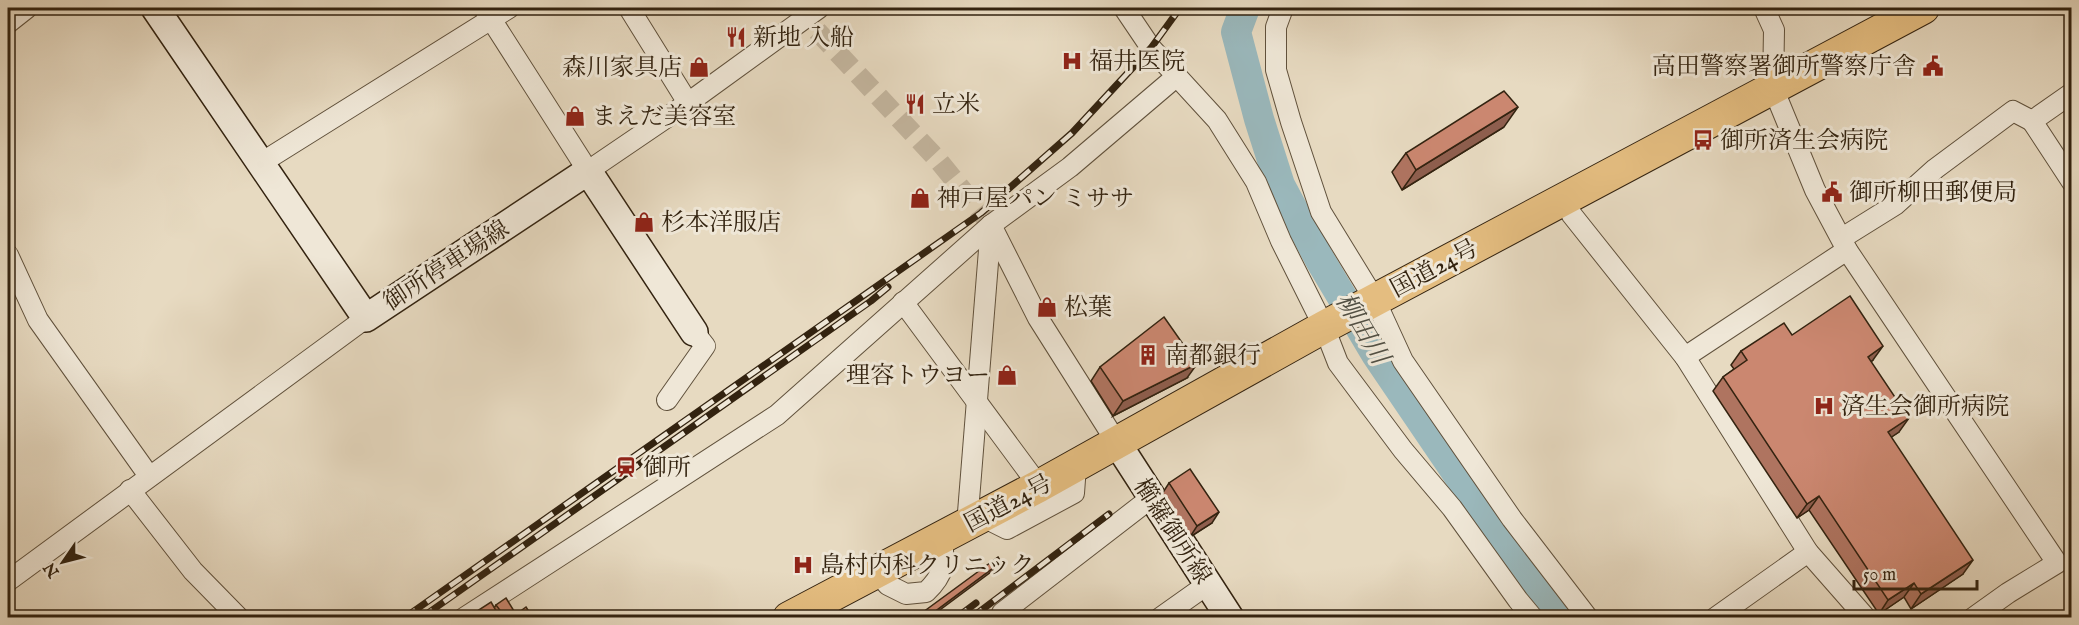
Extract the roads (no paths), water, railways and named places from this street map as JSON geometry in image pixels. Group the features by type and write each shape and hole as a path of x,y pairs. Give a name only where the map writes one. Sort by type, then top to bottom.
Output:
{"highway":[{"name":"国道24号","path":"789,618 1076,466 1330,324 1923,8"}],"main road":[{"name":"御所停車場線","path":"155,8 366,318 588,171"},
{"path":"588,171 694,332"},
{"name":"櫛羅御所線","path":"1117,443 1230,618"}],"street":[{"path":"8,23 27,8"},
{"path":"261,163 488,13 509,8"},
{"path":"629,8 688,103"},
{"path":"488,13 588,171 688,103 819,8"},
{"path":"1124,8 1150,48 1216,120 1256,182 1281,241 1330,324 1338,363 1403,450 1452,508 1533,618"},
{"path":"1283,8 1276,27 1276,70 1321,212 1403,361 1512,519 1588,618"},
{"path":"1764,8 1774,30 1773,88 1815,190 1844,244 2057,563 2008,592 1973,618"},
{"path":"464,618 777,415 991,225 1070,167 1177,76"},
{"path":"2032,121 2072,93"},
{"path":"1685,357 1844,244 1895,205 1935,169 2013,111 2032,121 2072,182"},
{"path":"1564,199 1572,215 1685,357 1808,552 1866,618"},
{"path":"991,225 977,402 964,526 1007,529 1074,493 1076,466"},
{"path":"991,225 1038,318 1117,443"},
{"path":"8,255 38,320 149,476"},
{"path":"903,303 1039,486"},
{"path":"8,581 366,318"},
{"path":"667,400 705,346 694,332"},
{"path":"130,490 193,571 239,618"},
{"path":"1004,618 1002,614 1151,498"},
{"path":"1715,618 1808,552"},
{"path":"1160,618 1208,584"}],"waterway":[{"name":"柳田川","path":"1245,8 1236,32 1259,119 1280,185 1320,260 1376,354 1507,547 1561,618"}],"tunnel":[{"path":"798,8 938,160 991,225"}],"railway":[{"path":"404,618 981,213 1072,133 1151,48 1180,8"},
{"path":"421,618 888,287"},
{"path":"971,618 1109,514"},
{"path":"956,618 976,603"}],"place":[{"name":"新地 入船","path":"736,37"},
{"name":"福井医院","path":"1072,61"},
{"name":"高田警察署御所警察庁舎","path":"1933,66"},
{"name":"森川家具店","path":"699,67"},
{"name":"立米","path":"915,104"},
{"name":"まえだ美容室","path":"575,116"},
{"name":"御所済生会病院","path":"1703,140"},
{"name":"御所柳田郵便局","path":"1832,192"},
{"name":"神戸屋パン ミササ","path":"920,198"},
{"name":"杉本洋服店","path":"644,222"},
{"name":"松葉","path":"1047,307"},
{"name":"南都銀行","path":"1148,355"},
{"name":"理容トウヨー","path":"1007,375"},
{"name":"済生会御所病院","path":"1824,406"},
{"name":"御所","path":"626,467"},
{"name":"島村内科クリニック","path":"803,565"}]}
